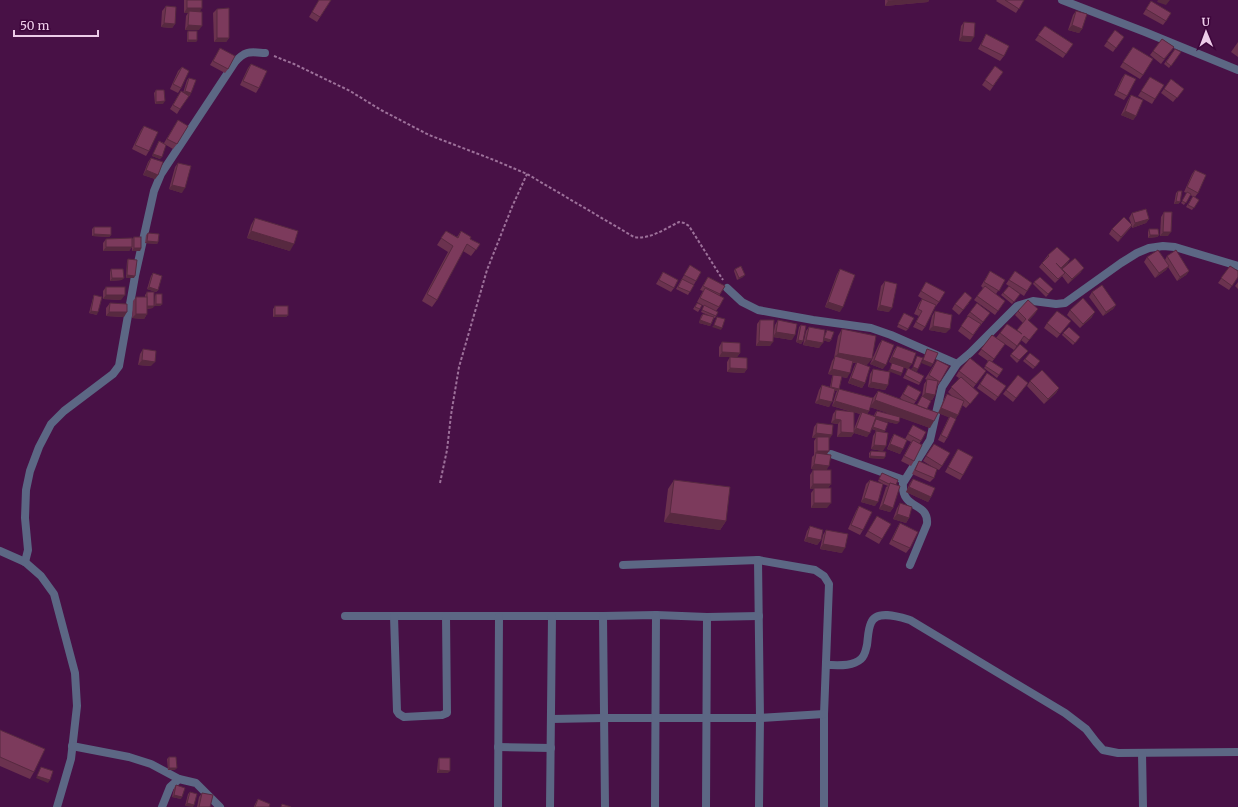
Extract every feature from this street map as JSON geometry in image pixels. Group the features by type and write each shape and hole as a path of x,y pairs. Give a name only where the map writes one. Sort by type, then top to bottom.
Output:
{"street":[{"path":"1062,0 1238,70"},
{"path":"25,562 28,550 25,518 26,490 30,471 39,447 51,424 64,411 113,374 120,366 135,276 154,191 161,174 240,56 247,51 265,53"},
{"path":"910,565 928,519 923,510 908,502 902,491 904,480 930,440 942,387 957,364 1017,306 1033,301 1056,304 1065,302 1121,263 1137,253 1149,248 1163,246 1175,247 1238,266"},
{"path":"727,288 742,302 758,310 820,322 871,328 891,335 957,364"},
{"path":"830,454 904,480"},
{"path":"0,551 25,562 41,576 54,594 75,673 76,706 71,759 57,807"},
{"path":"758,560 760,718 759,807"},
{"path":"622,565 758,560 815,570 824,576 829,584 824,714 824,807"},
{"path":"345,616 603,616 656,614 707,617 759,616"},
{"path":"656,614 656,807"},
{"path":"826,665 845,665 863,658 871,623 875,618 888,615 899,617 910,620 1065,713 1086,729 1103,750 1118,753 1238,752"},
{"path":"394,616 397,711 404,717 442,715 447,713 446,616"},
{"path":"498,616 498,807"},
{"path":"550,807 552,616"},
{"path":"603,616 605,807"},
{"path":"706,807 707,617"},
{"path":"551,720 604,718 760,718 824,714"},
{"path":"72,746 129,757 151,764 179,779 196,784 220,807"},
{"path":"498,747 551,748"},
{"path":"1142,753 1143,807"},
{"path":"162,807 170,787 179,779"}],"path":[{"path":"265,53 294,64 350,91 429,136 527,174 634,237 649,237 679,222 684,223 689,226 727,288"},
{"path":"440,483 448,450 451,415 459,367 487,270 527,174"}],"building":[{"path":"187,0 202,0 202,8 187,8"},
{"path":"319,0 331,0 320,17 312,12"},
{"path":"1005,0 1024,0 1019,9"},
{"path":"1151,1 1171,13 1166,21 1146,9"},
{"path":"166,6 176,7 175,24 164,23"},
{"path":"229,8 229,38 217,38 217,9"},
{"path":"189,11 202,12 202,26 188,25"},
{"path":"1076,11 1087,14 1082,29 1072,25"},
{"path":"964,22 975,23 974,37 962,36"},
{"path":"1045,26 1073,44 1066,54 1038,35"},
{"path":"1115,30 1124,37 1116,48 1107,41"},
{"path":"188,31 197,31 197,40 188,40"},
{"path":"986,34 1009,46 1004,56 981,45"},
{"path":"1162,39 1174,47 1164,59 1153,51"},
{"path":"1133,47 1153,59 1143,75 1123,62"},
{"path":"220,48 235,56 228,69 213,61"},
{"path":"1175,49 1181,52 1171,66 1166,62"},
{"path":"251,64 267,71 259,88 243,81"},
{"path":"995,66 1003,72 993,86 985,80"},
{"path":"182,67 189,71 181,88 173,84"},
{"path":"1125,74 1136,79 1127,96 1117,91"},
{"path":"1150,77 1164,85 1155,99 1141,91"},
{"path":"189,78 196,80 191,93 185,91"},
{"path":"1171,79 1184,89 1177,98 1164,89"},
{"path":"156,90 164,90 165,101 156,102"},
{"path":"181,91 189,96 180,109 173,105"},
{"path":"1131,95 1143,100 1136,116 1125,111"},
{"path":"178,120 188,126 177,144 167,139"},
{"path":"144,126 158,132 149,151 135,145"},
{"path":"159,141 166,145 162,157 153,154"},
{"path":"151,158 163,162 158,175 146,170"},
{"path":"178,163 191,166 185,188 172,185"},
{"path":"1195,170 1206,175 1198,193 1187,187"},
{"path":"1178,191 1182,191 1180,202 1176,201"},
{"path":"1187,192 1191,194 1186,203 1182,201"},
{"path":"1193,196 1199,200 1194,208 1188,205"},
{"path":"1146,209 1149,219 1135,223 1132,213"},
{"path":"1164,212 1172,212 1171,232 1163,232"},
{"path":"1124,217 1132,225 1121,237 1112,229"},
{"path":"255,218 298,231 294,244 251,231"},
{"path":"94,227 111,227 111,235 94,234"},
{"path":"1149,229 1158,229 1159,235 1150,235"},
{"path":"446,231 458,238 461,231 471,237 470,239 480,244 476,250 467,244 437,300 427,294 453,246 441,238"},
{"path":"148,233 159,234 158,242 147,241"},
{"path":"134,237 141,237 141,248 134,248"},
{"path":"132,238 132,247 106,247 106,239"},
{"path":"1057,247 1070,259 1061,268 1056,263 1065,273 1058,279 1042,263"},
{"path":"1158,250 1169,266 1159,273 1147,257"},
{"path":"1176,250 1189,271 1180,277 1167,256"},
{"path":"1075,258 1084,268 1072,279 1062,269"},
{"path":"128,259 137,260 135,276 127,275"},
{"path":"690,265 701,272 696,281 684,275"},
{"path":"741,266 745,275 739,278 735,269"},
{"path":"1230,266 1238,271 1238,277 1232,286 1221,278"},
{"path":"111,269 123,269 124,278 112,278"},
{"path":"840,269 855,275 843,307 828,302"},
{"path":"990,271 1005,280 999,291 984,282"},
{"path":"1015,271 1032,283 1027,291 1009,280"},
{"path":"663,272 678,280 674,288 659,280"},
{"path":"153,273 162,276 158,290 149,287"},
{"path":"708,277 725,286 720,294 703,286"},
{"path":"1040,277 1053,289 1048,294 1034,282"},
{"path":"682,279 694,285 690,292 678,287"},
{"path":"885,281 897,284 892,308 880,305"},
{"path":"926,282 945,292 939,302 921,291"},
{"path":"1102,285 1116,305 1106,312 1092,292"},
{"path":"985,286 1005,301 998,311 977,296"},
{"path":"1009,286 1020,294 1014,302 1003,293"},
{"path":"106,287 125,287 125,295 106,295"},
{"path":"705,288 724,298 719,307 700,298"},
{"path":"147,292 154,292 154,306 147,306"},
{"path":"965,292 972,298 963,310 955,304"},
{"path":"156,294 162,294 162,304 156,304"},
{"path":"94,295 102,297 98,312 91,311"},
{"path":"136,297 147,297 147,314 136,314"},
{"path":"1083,298 1095,312 1083,324 1070,310"},
{"path":"922,299 936,305 925,327 916,322 922,311 918,309"},
{"path":"1028,300 1038,309 1028,320 1038,329 1029,340 1024,336 1017,346 1000,333 1007,324 1022,334 1017,330 1026,319 1018,311"},
{"path":"110,303 127,304 127,312 109,312"},
{"path":"697,303 702,305 700,309 695,307"},
{"path":"977,303 990,313 983,322 970,312"},
{"path":"704,305 718,312 716,316 702,310"},
{"path":"275,306 288,306 288,315 275,315"},
{"path":"935,311 952,315 950,329 933,326"},
{"path":"1057,311 1071,321 1060,334 1047,323"},
{"path":"904,313 914,318 908,329 898,324"},
{"path":"703,314 714,317 711,324 700,320"},
{"path":"968,316 981,324 973,335 961,326"},
{"path":"717,317 725,319 722,328 714,325"},
{"path":"760,320 774,320 773,342 759,341"},
{"path":"778,320 797,324 795,335 776,332"},
{"path":"801,325 806,326 803,341 798,340"},
{"path":"809,327 825,330 823,343 806,340"},
{"path":"1069,327 1080,337 1075,343 1063,333"},
{"path":"842,329 876,336 872,359 838,353"},
{"path":"827,330 834,332 831,340 824,338"},
{"path":"992,335 1005,344 994,359 981,349"},
{"path":"882,340 894,345 886,365 874,360"},
{"path":"722,342 740,343 740,353 722,352"},
{"path":"1020,344 1028,351 1019,360 1011,354"},
{"path":"897,346 916,353 912,364 892,357"},
{"path":"143,349 156,351 155,362 142,360"},
{"path":"927,349 938,353 933,364 923,360"},
{"path":"1030,353 1040,361 1035,367 1025,359"},
{"path":"835,356 853,361 850,373 832,369"},
{"path":"917,356 923,358 918,369 913,367"},
{"path":"730,357 747,358 747,369 730,368"},
{"path":"970,358 986,371 976,384 959,371"},
{"path":"937,360 949,366 940,382 929,375"},
{"path":"989,360 1003,369 999,375 985,366"},
{"path":"857,362 870,367 865,383 851,378"},
{"path":"892,363 904,367 902,373 890,369"},
{"path":"908,368 924,376 920,383 905,375"},
{"path":"873,369 890,372 888,385 871,382"},
{"path":"1042,370 1059,388 1048,399 1030,381"},
{"path":"987,373 1006,386 998,397 980,384"},
{"path":"833,375 842,376 839,389 831,387"},
{"path":"1018,375 1028,383 1016,398 1006,390"},
{"path":"961,377 979,393 970,404 951,387"},
{"path":"927,379 938,381 935,395 925,393"},
{"path":"822,385 835,389 832,402 819,399"},
{"path":"908,385 921,392 916,401 903,394"},
{"path":"839,389 873,398 869,411 835,401"},
{"path":"878,391 938,413 934,421 875,400"},
{"path":"947,394 964,401 958,415 941,408"},
{"path":"922,396 931,401 927,409 917,405"},
{"path":"836,410 854,412 854,433 841,432 841,420 835,419"},
{"path":"877,411 900,417 899,422 875,416"},
{"path":"862,412 876,417 870,433 856,428"},
{"path":"950,416 956,419 947,438 941,435"},
{"path":"876,419 888,423 885,431 873,427"},
{"path":"817,423 833,425 832,435 816,433"},
{"path":"913,425 926,432 921,441 908,434"},
{"path":"876,431 888,433 886,446 874,445"},
{"path":"894,434 907,440 903,449 890,444"},
{"path":"817,437 829,437 829,451 817,451"},
{"path":"913,440 922,445 914,461 904,456"},
{"path":"934,444 950,453 942,466 926,456"},
{"path":"958,449 973,457 963,475 948,467"},
{"path":"871,451 886,452 885,457 870,456"},
{"path":"816,453 831,455 829,466 814,464"},
{"path":"919,461 937,469 934,478 915,470"},
{"path":"813,470 831,470 831,484 813,484"},
{"path":"882,473 898,480 896,485 889,484 879,479"},
{"path":"913,479 935,488 931,497 909,487"},
{"path":"674,480 730,487 726,521 670,513"},
{"path":"870,480 883,484 878,502 864,498"},
{"path":"890,483 900,486 893,508 883,504"},
{"path":"814,488 831,488 831,503 814,503"},
{"path":"900,503 912,507 909,518 897,514"},
{"path":"859,506 872,512 863,530 851,525"},
{"path":"877,516 891,524 882,539 868,531"},
{"path":"900,523 918,532 910,548 892,540"},
{"path":"810,526 823,530 821,540 807,537"},
{"path":"826,530 848,534 845,548 823,544"},
{"path":"0,730 45,749 34,772 0,757"},
{"path":"169,757 176,757 177,768 169,768"},
{"path":"439,758 450,758 450,771 439,770"},
{"path":"41,767 53,771 50,780 37,776"},
{"path":"176,785 185,788 182,797 174,795"},
{"path":"190,792 197,794 194,805 187,803"},
{"path":"202,793 213,795 210,807 199,807"},
{"path":"258,799 270,804 269,807 255,807"},
{"path":"282,804 291,807 281,807"}]}
